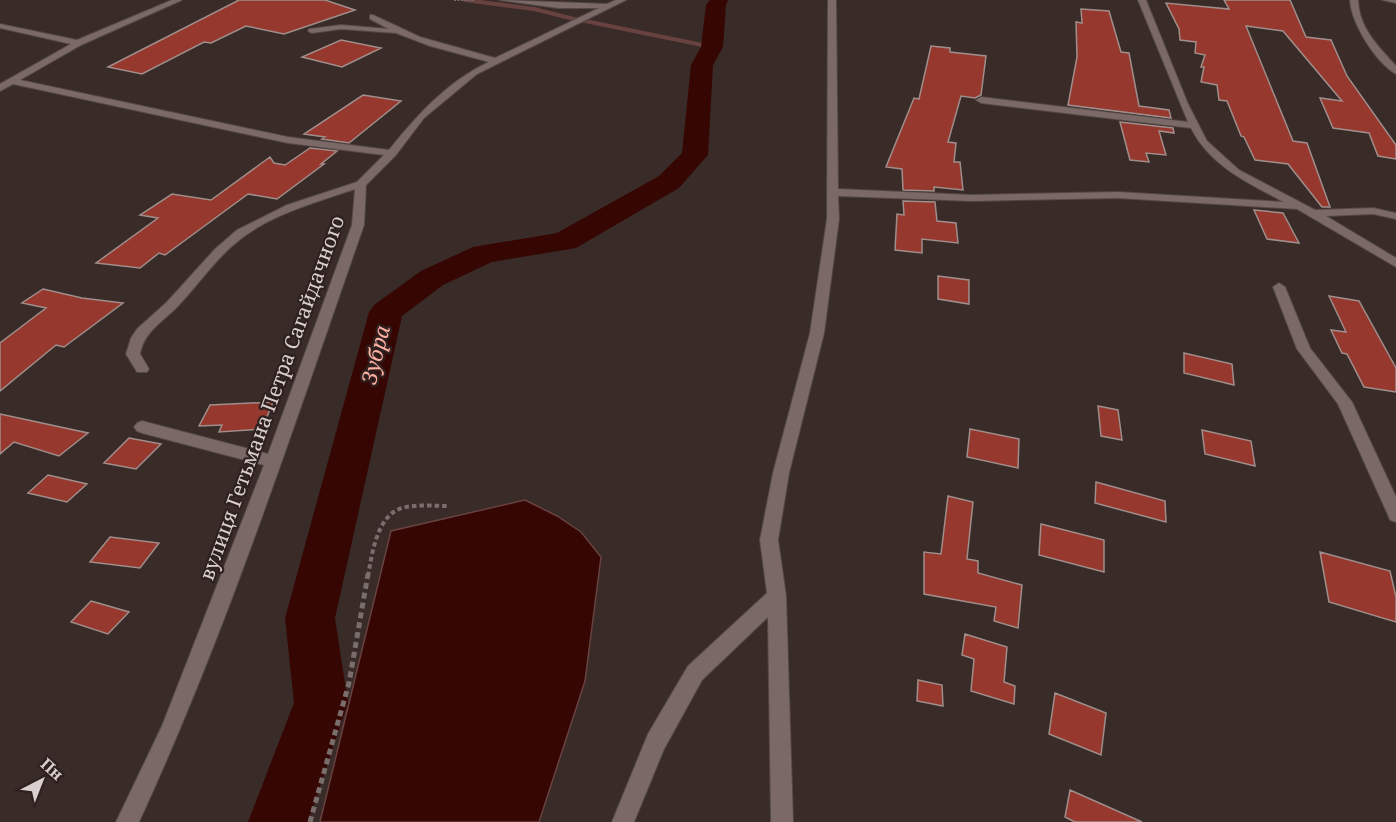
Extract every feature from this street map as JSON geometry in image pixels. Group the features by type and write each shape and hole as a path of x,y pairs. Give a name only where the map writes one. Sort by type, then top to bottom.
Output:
{"street":[{"path":"0,88 78,43 178,0"},
{"path":"503,0 558,6 617,3"},
{"path":"782,822 777,596 769,540 782,473 817,333 832,219 832,0"},
{"path":"1142,0 1183,104 1203,143 1235,171 1296,206 1313,213 1396,263"},
{"path":"1354,0 1354,8 1364,33 1396,71"},
{"path":"1386,0 1396,1"},
{"path":"142,369 133,354 138,336 183,294 227,244 248,227 274,213 361,184 392,153 421,116 474,72 617,3"},
{"path":"374,16 399,33"},
{"path":"0,27 78,43"},
{"path":"312,31 341,27 399,33 440,47 496,61"},
{"path":"11,81 288,140 392,153"},
{"path":"981,100 1194,126"},
{"name":"вулиця Гетьмана Петра Сагайдачного","path":"127,822 170,731 273,461 358,225 361,184"},
{"path":"832,192 972,198 1118,195 1296,206"},
{"path":"1313,213 1374,211 1396,216"},
{"path":"1279,287 1304,349 1345,402 1396,515"},
{"path":"142,427 273,461"},
{"path":"623,822 656,742 695,673 777,596"}],"path":[{"path":"454,0 474,0"},
{"path":"310,822 354,663 368,573 382,523 393,512 409,507 449,506"}],"shaded area":[{"path":"525,500 557,516 581,532 601,557 585,681 539,822 320,822 391,531"}],"building":[{"path":"239,0 325,0 355,10 284,34 246,26 211,43 204,42 142,74 108,67"},
{"path":"1224,0 1290,0 1306,37 1331,40 1347,76 1396,145 1396,159 1378,156 1369,133 1333,128 1320,98 1342,101 1283,31 1246,26 1293,141 1307,143 1330,207 1322,207 1288,164 1255,160 1244,137 1241,136 1227,101 1219,100 1217,85 1201,82 1204,67 1201,67 1205,55 1195,53 1196,42 1180,40 1179,29 1166,3 1229,9"},
{"path":"1081,9 1109,11 1121,52 1129,53 1139,106 1169,110 1171,118 1068,105 1077,57 1076,22 1082,23"},
{"path":"341,40 381,48 342,67 302,57"},
{"path":"931,46 950,48 950,52 986,56 981,95 975,98 961,96 948,142 956,143 954,162 960,162 963,190 934,187 934,191 903,190 902,169 886,167 914,98 919,99"},
{"path":"363,95 401,101 349,143 304,134"},
{"path":"1120,122 1173,128 1174,133 1159,131 1166,155 1146,153 1149,162 1130,160"},
{"path":"310,148 337,151 321,164 324,164 277,199 248,194 165,255 159,253 140,268 96,263 158,218 140,215 172,194 211,200 270,157 274,163 285,165"},
{"path":"903,201 935,202 937,221 956,223 958,243 922,239 922,253 895,250 897,214 904,215"},
{"path":"1254,210 1283,213 1299,243 1267,239"},
{"path":"938,276 969,280 969,304 938,299"},
{"path":"43,289 82,298 123,303 64,347 56,345 0,391 0,343 46,308 22,303"},
{"path":"1329,296 1359,301 1396,368 1396,392 1364,387 1347,354 1342,353 1331,330 1346,332"},
{"path":"1184,353 1232,364 1234,385 1184,373"},
{"path":"273,402 262,429 219,432 222,425 199,426 210,405"},
{"path":"1098,406 1118,410 1122,440 1101,436"},
{"path":"0,414 88,433 59,456 14,442 0,454"},
{"path":"970,429 1019,439 1018,468 967,457"},
{"path":"1202,430 1251,441 1255,466 1205,454"},
{"path":"129,438 161,444 136,469 104,463"},
{"path":"48,475 87,484 67,502 28,493"},
{"path":"1096,482 1165,501 1166,522 1095,503"},
{"path":"948,496 973,502 967,559 978,561 978,573 1022,585 1018,628 994,621 996,607 924,594 924,552 941,554"},
{"path":"1041,524 1104,540 1104,572 1039,555"},
{"path":"110,537 159,543 140,568 90,562"},
{"path":"1320,552 1390,571 1396,597 1396,622 1329,602"},
{"path":"91,601 129,612 108,634 71,622"},
{"path":"965,634 1007,647 1004,682 1015,686 1014,704 971,691 974,659 962,655"},
{"path":"918,680 942,685 943,706 917,701"},
{"path":"1055,693 1106,713 1101,755 1049,734"},
{"path":"1070,790 1142,822 1075,822 1065,817"}],"waterway":[{"path":"465,0 534,9 578,20"},
{"name":"Зубра","path":"278,822 321,703 310,618 386,312 432,278 484,254 565,241 669,182 695,155 702,65 712,47 716,5 719,0"},
{"path":"585,21 712,47"}]}
